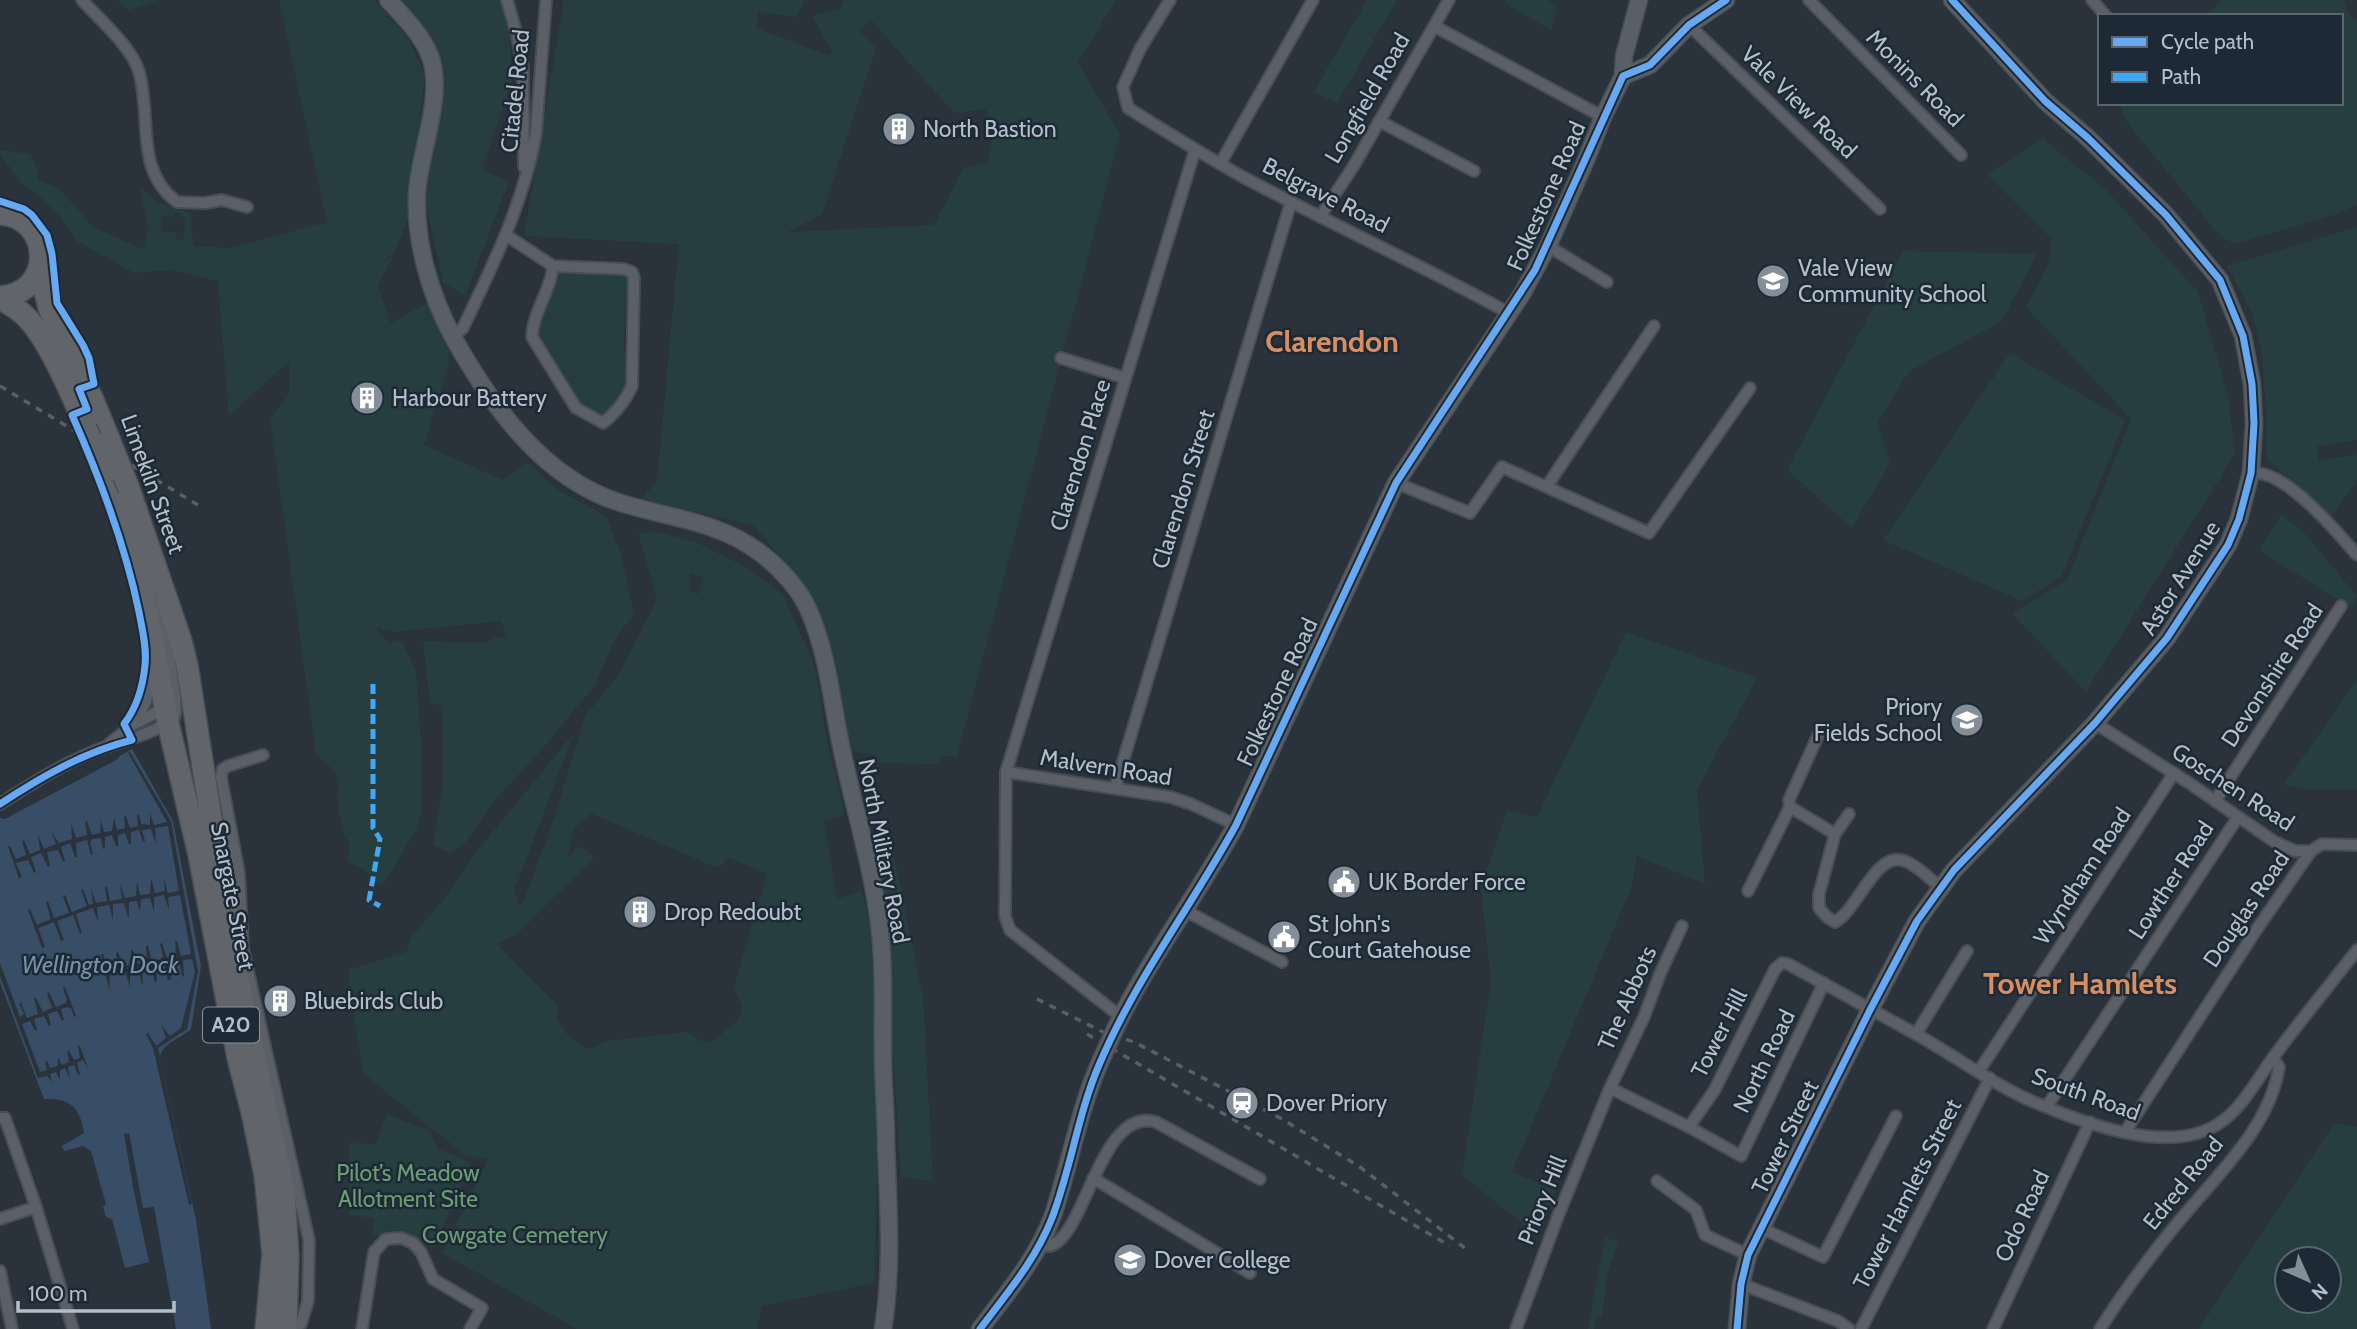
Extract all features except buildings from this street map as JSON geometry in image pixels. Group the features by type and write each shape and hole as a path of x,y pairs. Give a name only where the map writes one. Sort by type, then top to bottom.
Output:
{"highway":[{"name":"Limekiln Street","path":"0,214 20,219 33,231 40,247 39,269 50,311 93,400 129,489 181,641 196,724"},
{"path":"0,298 26,288 39,269"},
{"name":"Limekiln Street","path":"0,298 24,315 34,326 67,386 105,473 134,554 170,712"},
{"name":"Snargate Street","path":"170,712 233,1033 265,1175 280,1329"},
{"name":"Snargate Street","path":"196,724 206,798 284,1191 288,1256 280,1329"}],"street":[{"path":"82,0 130,54 139,72 150,162 157,182 177,202 222,200 247,207"},
{"name":"North Military Road","path":"388,0 408,21 430,56 435,88 417,195 422,256 453,337 496,405 539,454 574,483 621,503 680,517 733,534 762,554 798,593 808,608 818,634 879,923 888,1187 888,1280 883,1329"},
{"path":"506,0 517,35 523,69 524,176"},
{"name":"Citadel Road","path":"453,337 463,328 506,235 536,133 546,0"},
{"name":"Belgrave Road","path":"1170,0 1140,49 1123,87 1128,108 1291,202 1429,269 1509,313"},
{"path":"1220,163 1313,0"},
{"name":"Longfield Road","path":"1320,217 1380,121 1449,0"},
{"name":"Folkestone Road","path":"979,1329 1011,1291 1039,1246 1052,1217 1101,1060 1148,967 1236,825 1396,483 1509,313 1548,246 1623,76 1625,56 1639,0"},
{"path":"1623,76 1650,65 1689,25 1726,0"},
{"name":"Monins Road","path":"1809,0 1961,155"},
{"name":"Astor Avenue","path":"1870,1010 1917,921 1940,887 2095,723 2166,638 2217,564 2239,519 2250,472 2255,423 2252,384 2242,336 2220,280 2166,215 2096,146 2045,101 1952,0"},
{"path":"2092,0 2104,14"},
{"name":"Vale View Road","path":"1689,25 1880,209"},
{"path":"1434,26 1603,117"},
{"path":"1380,121 1474,172"},
{"name":"Clarendon Place","path":"1120,1020 1010,930 1005,916 1006,772 1195,149"},
{"name":"Clarendon Street","path":"1115,788 1291,202"},
{"path":"506,235 552,266 624,269 632,272 632,386 626,400 603,423 576,408 532,337 532,323 551,280 552,266"},
{"path":"1548,246 1607,282"},
{"path":"1547,486 1654,326"},
{"path":"1061,358 1125,378"},
{"path":"1396,483 1470,513 1502,467 1649,533 1750,388"},
{"path":"2250,472 2267,474 2291,490 2310,505 2357,555"},
{"path":"157,570 170,712"},
{"name":"Devonshire Road","path":"2215,801 2342,606"},
{"path":"134,724 150,691 154,644"},
{"path":"0,804 73,761 105,747 132,740 170,712"},
{"path":"105,747 134,724 170,712 188,713 196,724"},
{"name":"Goschen Road","path":"2095,723 2275,842 2295,851 2311,850 2322,844 2357,845"},
{"path":"1748,891 1790,807 1789,800 1821,729"},
{"name":"Snargate Street","path":"237,951 239,873 221,777 223,769 263,755"},
{"name":"Malvern Road","path":"1006,772 1170,796 1236,825"},
{"name":"Wyndham Road","path":"1985,1074 2174,773"},
{"name":"Snargate Street","path":"206,798 227,808"},
{"path":"1790,807 1835,834"},
{"path":"1849,814 1835,834 1819,894 1819,908 1827,918 1835,922 1844,917 1876,871 1890,860 1897,859 1913,865 1940,887"},
{"name":"Lowther Road","path":"2047,1106 2238,817"},
{"name":"Douglas Road","path":"2125,1132 2311,850"},
{"path":"1184,910 1282,962"},
{"name":"The Abbots","path":"1610,1088 1644,1017 1682,926"},
{"name":"South Road","path":"1788,964 2047,1106 2125,1132 2149,1137 2174,1137 2205,1132 2228,1117 2241,1104 2273,1058 2357,950"},
{"path":"1916,1034 1967,951"},
{"name":"Tower Hill","path":"1689,1127 1714,1091 1775,969 1782,963 1788,964"},
{"name":"North Road","path":"1689,1127 1741,1156 1824,983"},
{"name":"Tower Street","path":"1737,1329 1741,1284 1748,1255 1870,1010"},
{"name":"Edred Road","path":"2100,1329 2157,1248 2249,1136 2264,1111 2277,1080 2279,1067 2273,1058"},
{"name":"Tower Hamlets Street","path":"1861,1329 1985,1074"},
{"path":"1610,1088 1689,1127"},
{"name":"Priory Hill","path":"1516,1329 1610,1088"},
{"path":"1761,1228 1823,1257 1896,1116"},
{"path":"0,1118 5,1118 36,1207 73,1329"},
{"path":"1039,1246 1049,1246 1067,1230 1107,1152 1133,1123 1146,1119 1260,1179"},
{"name":"Odo Road","path":"1993,1329 2090,1122"},
{"path":"1093,1178 1250,1273"},
{"path":"1657,1181 1696,1210 1705,1235 1748,1255"},
{"path":"0,1219 36,1207"},
{"path":"1052,1217 1065,1218 1077,1210"},
{"path":"362,1329 374,1252 386,1239 401,1238 413,1243 421,1252 433,1279 482,1308 470,1329"},
{"path":"0,1270 12,1329"},
{"path":"1741,1284 1838,1321 1849,1329"}],"green space":[{"path":"117,0 159,0 128,10"},
{"path":"279,0 374,0 406,35 425,74 411,212 395,251 367,279 395,253 378,286 391,323 427,303 448,339 449,364 424,445 503,480 527,462 558,490 606,516 621,554 634,614 615,639 595,685 497,798 464,844 449,853 433,845 443,783 442,706 430,703 423,641 485,643 494,638 507,638 501,621 393,632 376,628 390,645 394,640 402,642 416,671 422,755 422,807 417,829 382,886 364,869 348,861 349,842 344,837 336,795 339,785 335,772 316,754 270,418 289,395 289,361 229,416 218,281 171,270 134,273 77,241 57,213 21,183 0,154 0,150 30,154 39,173 37,179 57,187 92,227 143,249 148,231 140,186 158,203 191,213 193,246 230,248 327,222","holes":["174,213 181,213 185,218 184,240 176,240 177,232 161,231 162,216 173,217"]},
{"path":"397,0 501,0 510,31 512,81 482,169 509,182 465,296 443,282 425,198 443,93 439,53"},
{"path":"564,0 805,0 797,17 758,12 756,28 830,56 832,51 812,16 841,8 844,0 1116,0 1078,63 1120,135 957,757 941,756 940,764 875,763 875,755 851,751 833,650 794,576 755,526 641,499 657,481 679,244 524,236","holes":["871,20 954,113 985,109 993,134 987,163 963,168 934,225 788,232 822,214 876,48 859,31"]},
{"path":"1367,0 1397,0 1337,103 1314,92"},
{"path":"1506,0 1547,0 1558,7 1551,30 1505,3"},
{"path":"2223,0 2343,0 2349,14 2357,21 2357,205 2337,214 2235,244 2220,236 2128,124 2119,105 2343,105 2343,14 2206,14"},
{"path":"2043,139 2106,190 2198,292 2228,395 2235,454 2086,692 2012,613 2067,580 2131,419 2026,307 2048,266 2052,239 1987,174"},
{"path":"2357,227 2357,440 2317,446 2319,460 2357,455 2357,481 2331,516 2269,461 2266,453 2262,354 2252,314 2227,266"},
{"path":"1903,251 2037,254 2001,322 1909,371 1878,423 1890,464 1852,528 1787,470"},
{"path":"554,271 621,272 629,281 624,349 630,367 629,376 616,404 602,417 580,405 567,390 568,384 542,343 536,340 536,326"},
{"path":"2010,353 2125,420 2062,576 2022,601 1883,540"},
{"path":"2281,515 2302,530 2357,596 2350,608 2259,550"},
{"name":"Cowgate Cemetery","path":"657,532 698,543 748,568 783,594 816,669 827,741 845,815 824,821 837,899 861,891 871,928 876,983 878,1070 874,1283 762,1306 757,1329 577,1329 442,1253 488,1159 465,1155 372,1081 362,1070 348,970 406,952 412,936 444,899 473,856 574,733 516,886 509,880 514,886 518,906 524,900 556,812 585,716 619,674 657,600 638,533","holes":["691,573 704,578 698,594 689,591","591,813 710,865 720,867 728,857 767,874 734,987 742,1008 738,1020 711,1042 700,1041 688,1032 606,1041 589,1049 584,1047 569,1036 559,1022 556,1017 559,1007 497,944 517,934 594,858 581,846 568,856 573,830"]},
{"path":"1626,632 1757,678 1697,790 1705,884 1637,856 1632,886 1512,1172 1557,1191 1539,1237 1462,1175 1491,981 1481,888 1507,810 1537,817"},
{"path":"2357,679 2357,789 2307,789 2284,785"},
{"path":"868,840 891,841 923,997 933,1181 901,1177 885,933"},
{"name":"Pilot’s Meadow Allotment Site","path":"387,1114 430,1131 438,1149 471,1162 434,1248 372,1234 374,1218 349,1215 349,1143 376,1144"},
{"path":"2334,1123 2357,1127 2357,1329 2199,1329"},
{"path":"1605,1237 1619,1242 1608,1271 1602,1317 1596,1316 1594,1329 1588,1329"}],"water":[{"name":"Wellington Dock","path":"132,749 173,821 201,966 191,1029 168,1044 160,1057 196,1220 211,1329 176,1329 154,1207 143,1208 129,1133 124,1134 149,1262 125,1268 112,1219 106,1217 103,1207 106,1204 91,1151 83,1146 64,1151 62,1146 84,1133 80,1117 67,1102 44,1099 0,982 0,818 5,819"}],"pier":[{"path":"130,752 171,821 198,971 187,1029 158,1048 192,1204 189,1205 153,1048 146,1034 148,1033 156,1046 166,1038 161,1025 170,1036 181,1028 195,972 192,959 183,960 182,977 179,961 169,963 171,979 168,980 164,964 156,966 155,982 151,967 142,968 143,984 137,969 130,970 130,987 125,972 110,974 109,990 101,954 108,969 118,967 118,952 124,966 132,965 131,950 138,964 147,962 146,946 152,961 161,959 162,943 167,958 176,957 175,941 181,956 191,954 180,895 168,897 169,910 164,895 154,897 154,912 150,898 141,899 140,912 137,901 129,902 129,917 124,903 113,904 113,920 109,905 97,907 98,922 93,908 76,914 82,933 80,934 73,915 57,921 64,940 61,941 54,922 38,928 45,947 42,948 28,910 30,909 37,925 51,919 46,902 48,901 54,918 69,913 63,896 65,895 72,912 87,906 81,890 83,889 89,905 93,904 91,889 96,903 107,901 107,886 110,901 122,899 120,884 125,898 136,896 137,881 140,895 150,894 151,878 155,893 165,891 163,877 168,893 179,891 168,826 155,828 156,844 151,829 142,830 143,842 139,830 131,832 131,844 125,833 118,835 118,846 112,835 105,837 103,849 101,838 92,839 91,855 87,840 76,843 77,857 70,843 61,847 65,861 63,862 58,850 47,852 48,867 41,853 31,857 36,872 34,873 28,860 16,863 22,877 19,878 8,847 10,846 16,859 26,855 22,841 24,840 30,854 40,850 38,835 44,849 56,844 51,831 59,843 72,839 71,823 76,838 87,835 87,821 92,835 100,833 101,821 104,832 112,831 114,818 117,830 125,828 126,816 130,828 138,826 139,814 141,824 150,825 150,813 154,825 167,822 128,753"},
{"path":"0,963 20,1017 24,1014 19,1003 27,1018 38,1014 34,998 43,1012 52,1008 47,994 49,992 56,1007 66,1003 65,987 76,1016 74,1017 71,1008 67,1007 61,1009 62,1021 57,1011 48,1014 49,1026 44,1016 34,1019 35,1031 30,1021 22,1024 40,1072 47,1070 47,1061 50,1068 58,1066 58,1057 62,1065 69,1062 67,1051 74,1060 80,1058 78,1046 88,1068 83,1060 77,1063 78,1075 74,1065 68,1067 70,1078 65,1068 60,1070 60,1080 56,1072 50,1074 52,1082 47,1076 38,1078 0,976"}],"railway":[{"path":"0,386 198,505"},
{"path":"1037,999 1103,1032 1134,1042 1282,1119 1360,1167 1470,1252"},
{"path":"1087,1034 1450,1246"}],"marked path":[{"path":"373,684 373,828 380,839 369,900 380,906"}],"cycle path":[{"path":"980,1329 1020,1276 1045,1234 1059,1199 1099,1065 1147,972 1236,825 1396,483 1535,270 1623,76 1650,65 1689,25 1726,0"},
{"path":"1737,1329 1741,1284 1748,1255 1917,921 1954,870 2095,723 2167,638 2228,545 2239,519 2251,473 2254,423 2252,384 2243,336 2220,280 2166,215 2088,138 2045,101 1952,0"},
{"path":"0,201 24,209 47,235 52,254 57,303 89,358 94,384 79,389 87,409 72,415 119,536 139,612 145,658 139,696 124,724 132,740 63,766 0,804"}],"place":[{"name":"North Bastion","path":"899,129"},
{"name":"Vale View Community School","path":"1773,281"},
{"name":"Harbour Battery","path":"367,398"},
{"name":"Priory Fields School","path":"1967,720"},
{"name":"UK Border Force","path":"1344,882"},
{"name":"Drop Redoubt","path":"640,912"},
{"name":"St John's Court Gatehouse","path":"1284,937"},
{"name":"Bluebirds Club","path":"280,1001"},
{"name":"Dover Priory","path":"1242,1103"},
{"name":"Dover College","path":"1130,1260"}],"district":[{"name":"Clarendon","path":"1332,342"},
{"name":"Tower Hamlets","path":"2080,984"}]}
